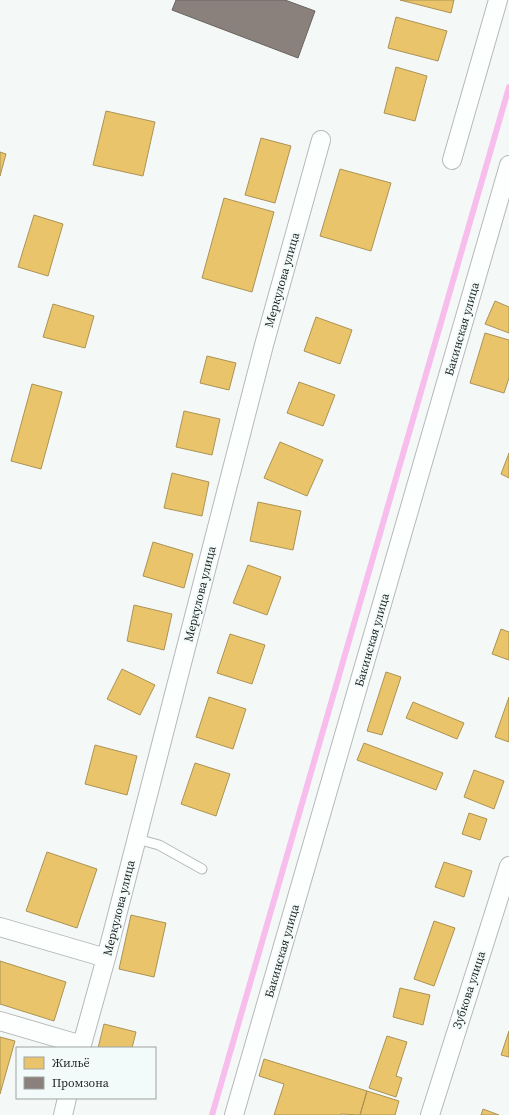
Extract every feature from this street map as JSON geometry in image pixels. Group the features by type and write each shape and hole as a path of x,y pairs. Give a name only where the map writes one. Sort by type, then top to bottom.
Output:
{"street":[{"path":"452,160 498,0"},
{"name":"Меркулова улица","path":"82,1046 137,839 264,345 321,140"},
{"name":"Бакинская улица","path":"234,1115 509,165"},
{"name":"Зубкова улица","path":"430,1115 509,866"},
{"path":"0,927 106,958"},
{"path":"0,1022 82,1046"},
{"path":"63,1115 67,1099"}],"lane":[{"path":"137,839 159,845 202,870"}],"building: Жильё":[{"path":"400,0 454,0 451,13"},
{"path":"396,17 447,31 438,61 388,48"},
{"path":"396,67 427,76 415,121 384,113"},
{"path":"106,111 155,122 143,176 93,165"},
{"path":"261,138 291,146 275,203 245,195"},
{"path":"0,152 6,154 0,176"},
{"path":"340,169 391,183 371,251 320,236"},
{"path":"224,198 274,212 252,292 202,278"},
{"path":"34,215 63,224 48,276 18,267"},
{"path":"495,301 509,307 509,333 485,324"},
{"path":"53,304 94,316 85,348 43,337"},
{"path":"316,317 352,330 340,364 304,351"},
{"path":"485,333 509,340 509,378 504,393 470,383"},
{"path":"207,356 236,363 229,390 200,383"},
{"path":"299,382 335,395 323,426 287,413"},
{"path":"32,384 62,392 41,469 11,461"},
{"path":"184,411 220,419 212,455 176,447"},
{"path":"280,442 323,460 307,496 264,478"},
{"path":"509,453 509,478 501,474"},
{"path":"172,473 209,482 202,516 164,508"},
{"path":"258,502 301,511 293,550 250,541"},
{"path":"153,542 193,554 184,588 143,576"},
{"path":"248,565 281,577 267,615 233,603"},
{"path":"134,605 172,614 164,650 127,641"},
{"path":"501,629 509,632 509,660 492,654"},
{"path":"230,634 265,645 252,684 217,673"},
{"path":"122,669 155,685 140,715 107,699"},
{"path":"386,672 401,677 382,735 367,731"},
{"path":"209,697 246,709 233,749 196,737"},
{"path":"509,697 509,742 495,737"},
{"path":"413,702 464,723 457,739 406,718"},
{"path":"364,743 443,773 436,790 357,760"},
{"path":"95,745 137,756 127,795 85,784"},
{"path":"195,763 230,774 216,816 181,804"},
{"path":"474,770 504,781 494,809 464,797"},
{"path":"469,813 487,819 480,840 462,834"},
{"path":"47,852 97,869 77,928 26,911"},
{"path":"444,862 472,871 464,897 435,887"},
{"path":"131,915 166,923 154,977 119,969"},
{"path":"434,921 455,928 434,986 414,979"},
{"path":"0,961 66,982 54,1021 0,1004"},
{"path":"400,988 430,995 423,1025 393,1017"},
{"path":"104,1024 136,1032 132,1047 98,1047"},
{"path":"509,1031 509,1057 501,1055"},
{"path":"387,1036 407,1042 396,1076 402,1078 396,1097 369,1088"},
{"path":"0,1037 15,1041 0,1094"},
{"path":"264,1059 367,1091 360,1115 274,1115 284,1084 259,1076"},
{"path":"367,1091 399,1101 395,1115 360,1115"},
{"path":"483,1109 499,1115 481,1115"}],"building: Промзона":[{"path":"176,0 285,0 315,11 298,58 172,10"}],"waterway":[{"path":"212,1115 509,87"}]}
